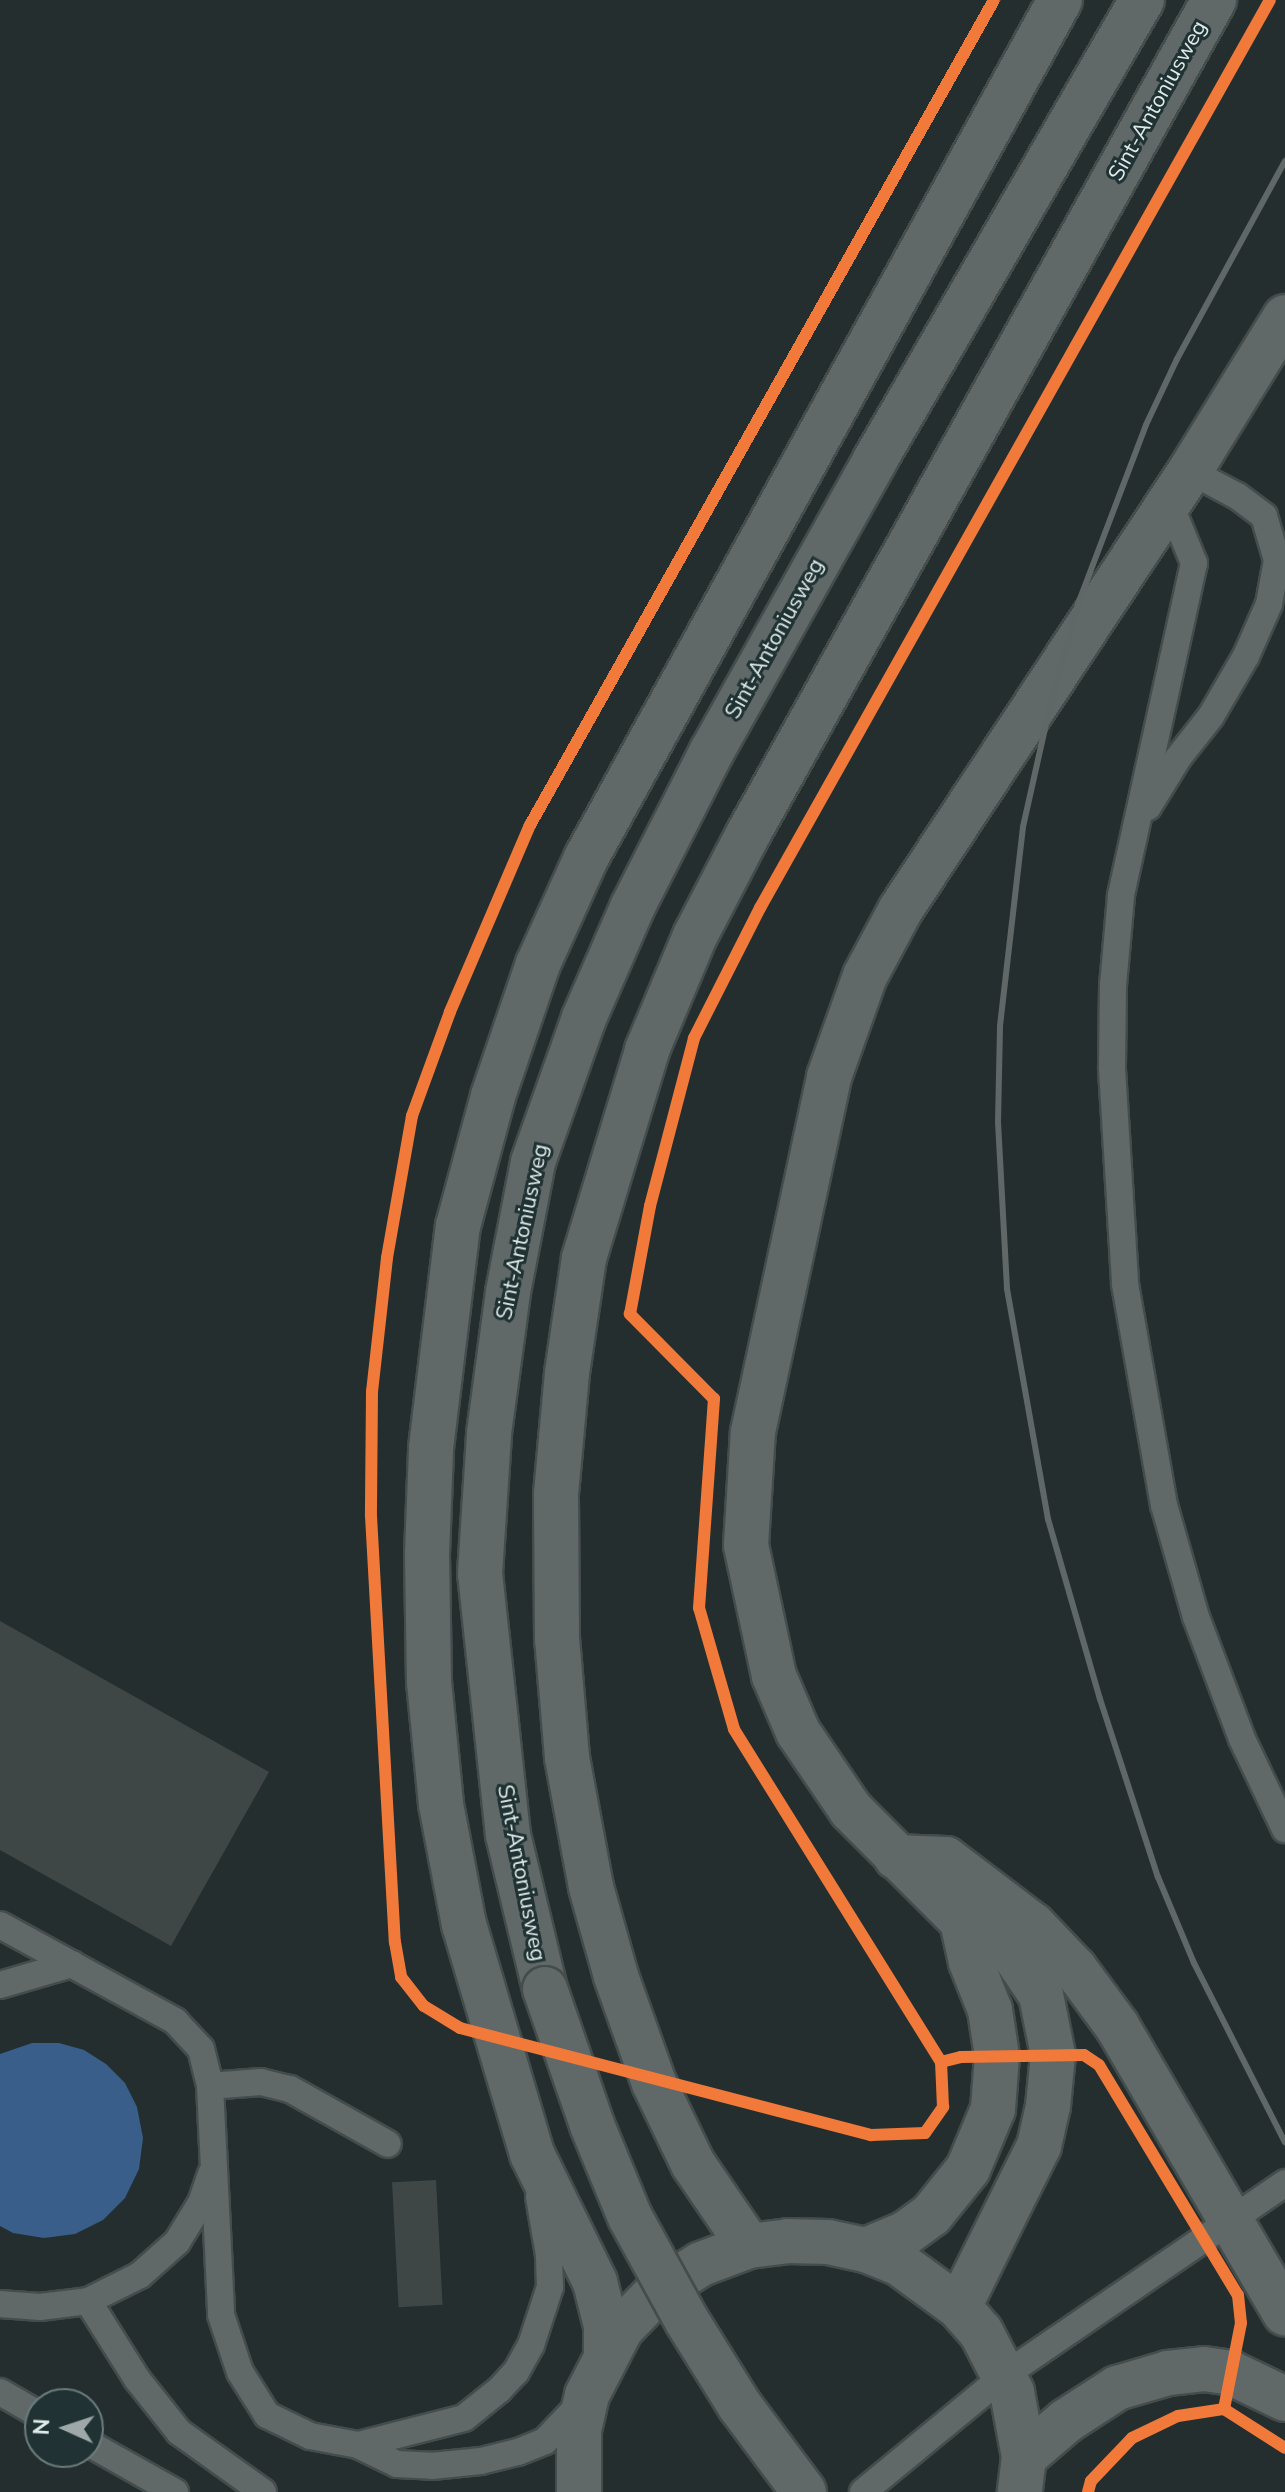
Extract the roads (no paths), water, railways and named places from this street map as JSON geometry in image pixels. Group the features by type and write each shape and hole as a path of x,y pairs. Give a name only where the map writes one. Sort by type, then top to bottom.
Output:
{"street":[{"path":"606,2354 606,2326 595,2282 532,2154 464,1925 441,1804 429,1682 431,1448 458,1226 493,1096 538,964 586,858 1060,0"},
{"name":"Sint-Antoniusweg","path":"804,2492 740,2406 687,2321 630,2217 592,2125 545,1989 508,1835 480,1574 489,1433 508,1292 533,1162 584,1018 632,908 712,751 875,460 1142,0"},
{"name":"Sint-Antoniusweg","path":"749,2246 693,2164 654,2083 616,1976 591,1887 567,1757 557,1639 556,1494 567,1373 584,1258 647,1050 695,936 755,822 1214,0"},
{"path":"959,2307 1039,2146 1048,2106 1053,2055 1041,1995 1000,1934 962,1921 851,1810 798,1732 774,1676 746,1545 753,1432 829,1077 865,976 901,909 947,836 1180,486 1285,317"},
{"path":"896,1857 946,1859 1033,1925 1075,1969 1117,2026 1285,2313"},
{"path":"866,2250 906,2233 931,2215 968,2169 993,2109 997,2056 990,2010 971,1962 962,1921"},
{"path":"579,2492 579,2430 587,2395 621,2329 657,2292 701,2264 749,2246 788,2241 828,2242 866,2250 921,2277 959,2307 981,2332 1005,2375 1020,2424 1022,2475"},
{"path":"1022,2475 1066,2421 1117,2388 1168,2373 1204,2369 1231,2373 1285,2399"}],"lane":[{"path":"1132,843 1153,795 1211,716 1246,656 1269,604 1277,560 1264,516 1237,496 1180,486 1194,563 1132,843 1121,896 1112,1027 1125,1284 1164,1505 1196,1617 1242,1739 1285,1829"},
{"path":"0,1925 175,2021 201,2049 210,2086 221,2315 240,2372 267,2415 310,2436 358,2445 397,2464 432,2466 481,2461 518,2452 545,2441 562,2427 587,2395"},
{"path":"0,1985 72,1964"},
{"path":"210,2086 261,2082 290,2089 388,2144"},
{"path":"358,2445 464,2418 516,2372 531,2345 550,2287 549,2255 532,2154"},
{"path":"0,2304 40,2307 88,2301 140,2275 177,2242 201,2203 215,2162"},
{"path":"863,2492 1005,2375 1285,2183"},
{"path":"88,2301 137,2379 179,2432 263,2492"},
{"path":"0,2392 24,2406"},
{"path":"104,2452 175,2492"}],"water":[{"path":"32,2043 59,2043 84,2050 106,2064 125,2083 137,2107 143,2138 139,2169 125,2198 103,2220 75,2234 44,2238 13,2233 0,2226 0,2054"}],"railway":[{"path":"1285,161 1177,359 1146,425 1078,604 1048,715 1023,827 1000,1027 998,1122 1007,1289 1048,1519 1100,1699 1158,1877 1194,1963 1285,2142"}]}
